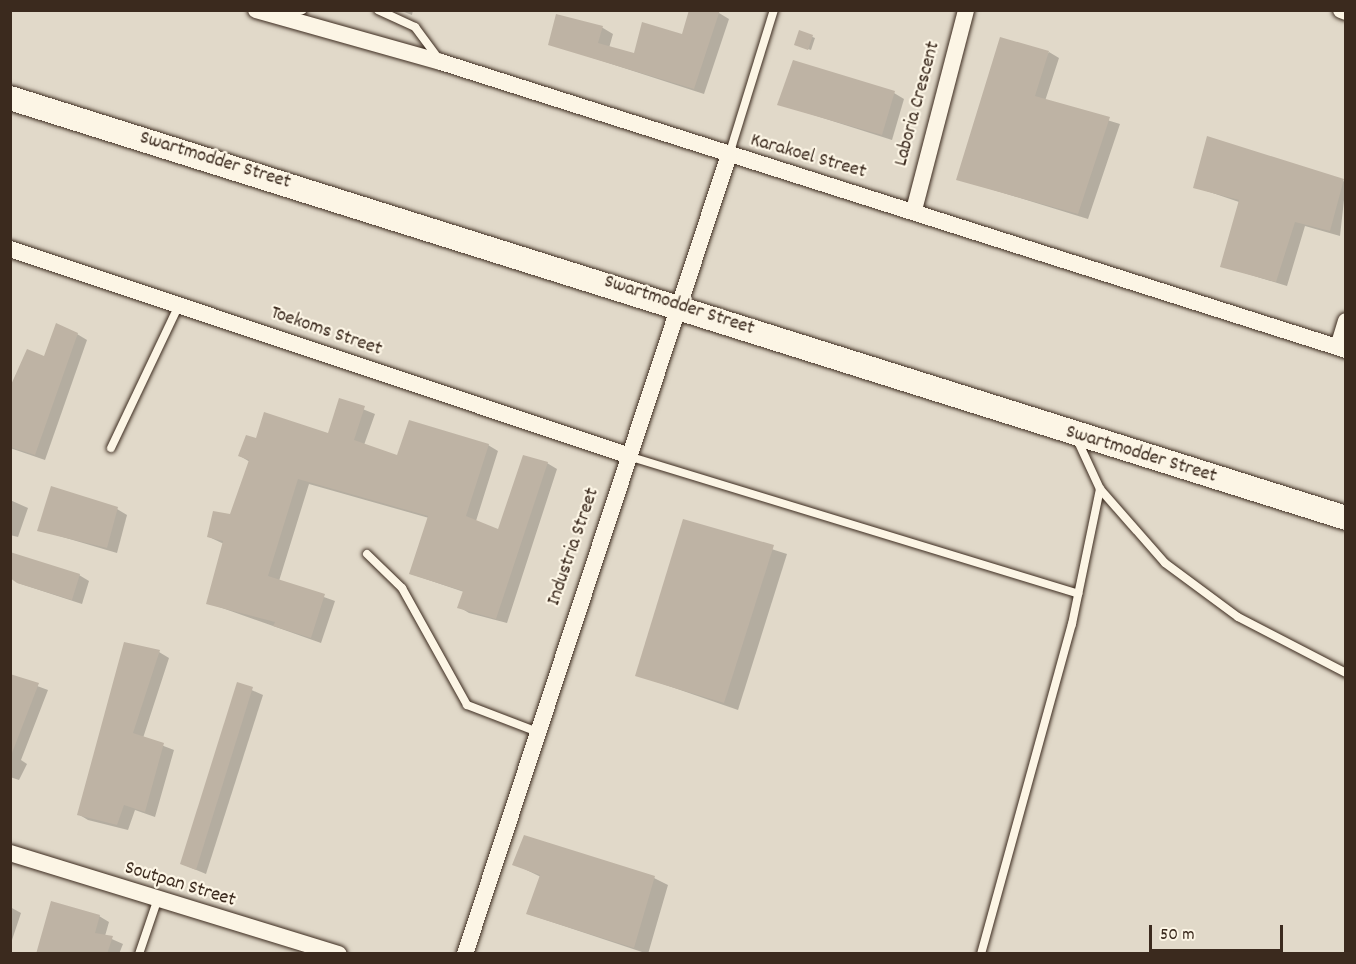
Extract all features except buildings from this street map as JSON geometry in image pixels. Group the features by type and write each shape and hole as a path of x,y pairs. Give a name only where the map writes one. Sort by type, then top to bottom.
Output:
{"main road":[{"name":"Swartmodder Street","path":"11,100 678,305 1074,434 1346,518"}],"street":[{"name":"Karakoel Street","path":"256,10 441,62 729,155 914,210 1342,349"},
{"name":"Laboria Crescent","path":"914,210 966,10"},
{"path":"1341,10 1346,12"},
{"name":"Industria Street","path":"465,954 535,730 729,155"},
{"name":"Toekoms Street","path":"10,249 627,455"},
{"path":"1342,349 1346,321"},
{"name":"Soutpan Street","path":"10,853 339,954"}],"lane":[{"path":"278,17 302,10"},
{"path":"378,10 415,27 441,62"},
{"path":"729,155 774,10"},
{"path":"111,448 179,304"},
{"path":"1074,434 1100,489 1136,535 1201,593 1346,672"},
{"path":"627,455 1078,594"},
{"path":"981,954 1078,594 1100,489"},
{"path":"367,554 402,588 467,705 535,730"},
{"path":"140,954 157,900"}],"shaded area":[{"path":"11,11 1345,11 1345,953 11,953"}]}
